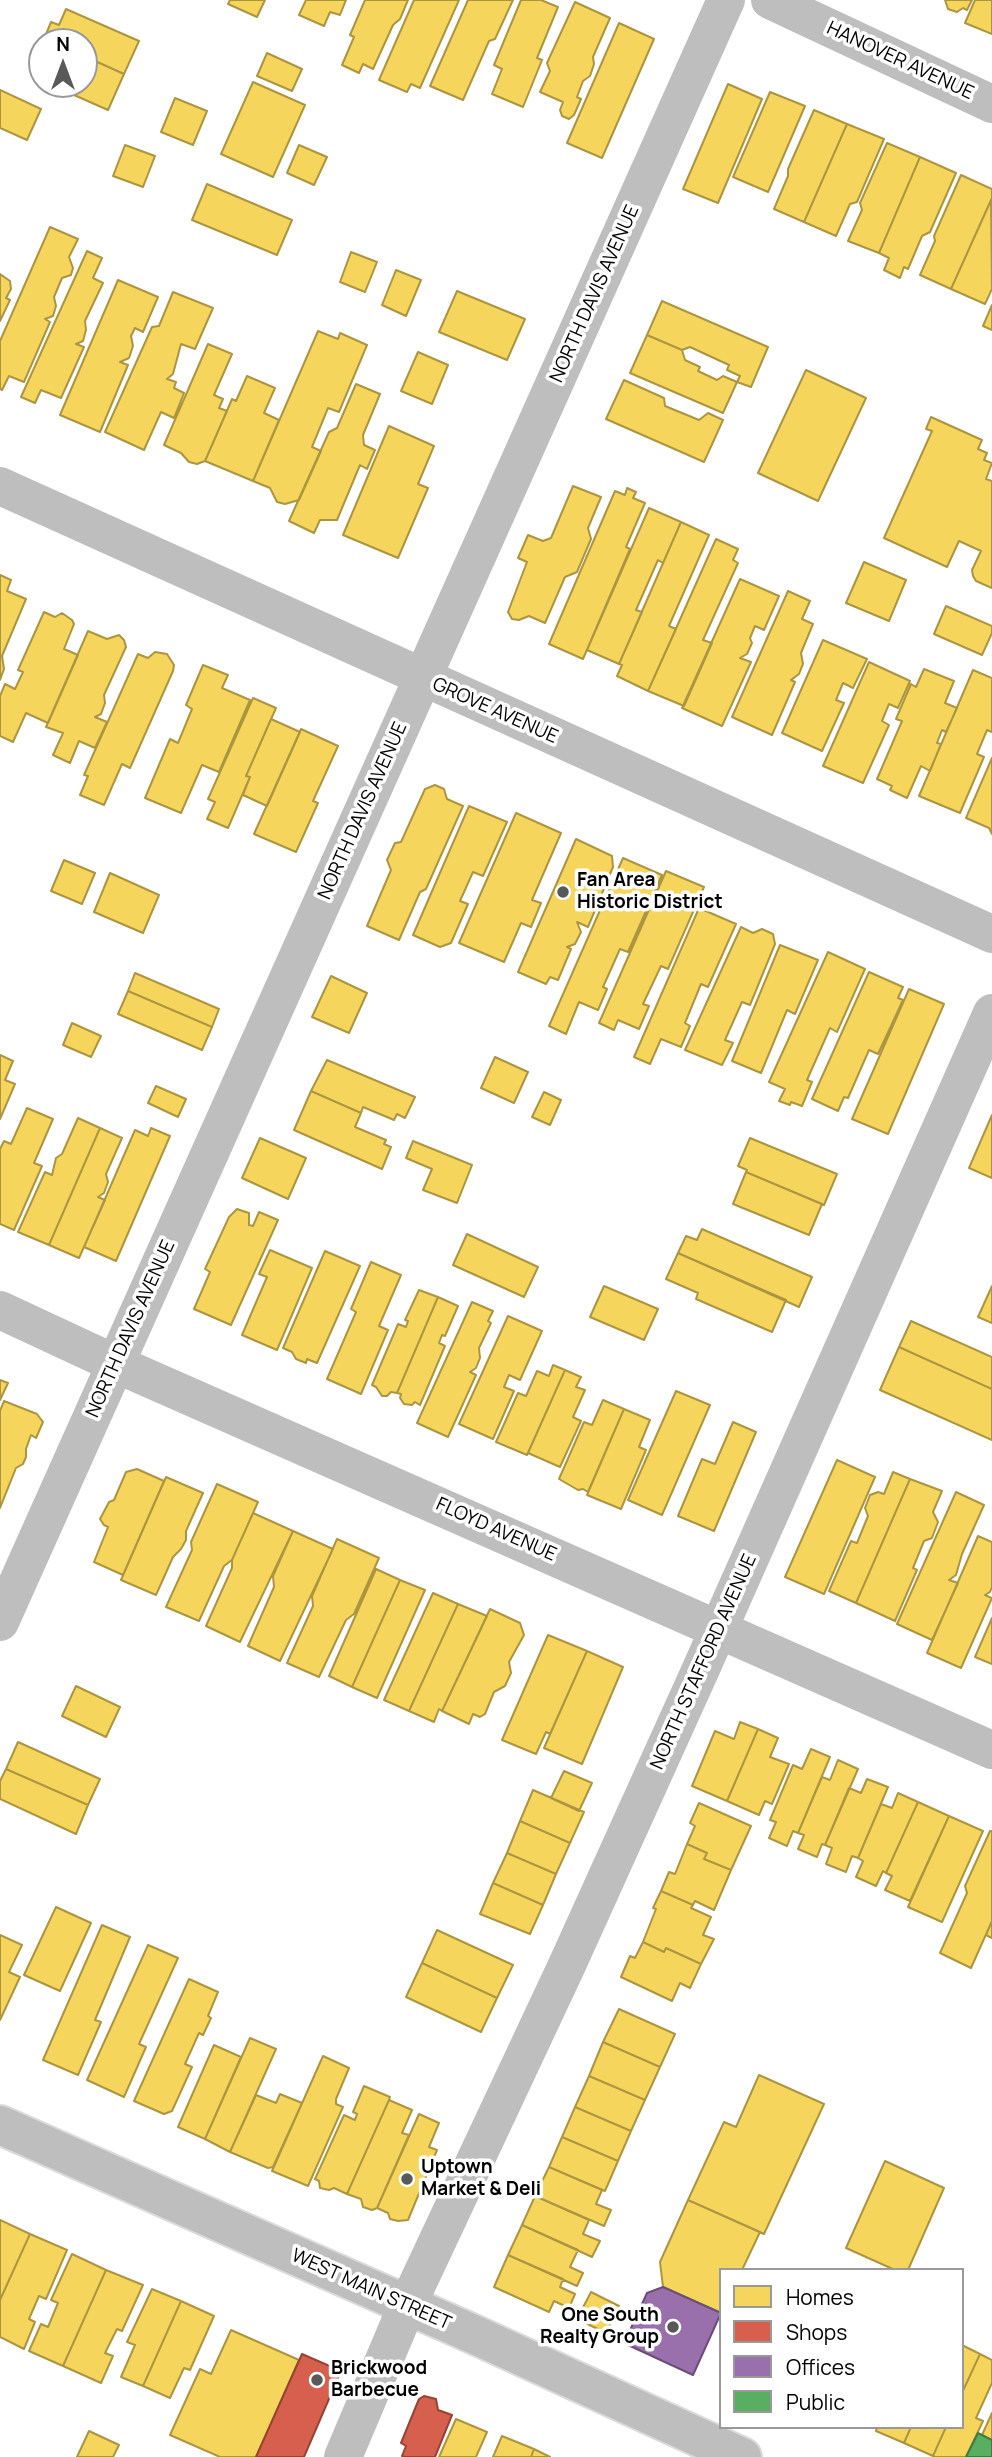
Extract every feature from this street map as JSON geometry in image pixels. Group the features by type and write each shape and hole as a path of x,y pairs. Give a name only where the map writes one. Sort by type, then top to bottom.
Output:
{"street":[{"name":"NORTH DAVIS AVENUE","path":"0,1622 726,0"},
{"name":"HANOVER AVENUE","path":"770,0 992,104"},
{"name":"GROVE AVENUE","path":"0,486 992,934"},
{"name":"NORTH STAFFORD AVENUE","path":"343,2457 407,2306 567,1965 992,1013"},
{"name":"FLOYD AVENUE","path":"0,1310 116,1364 992,1750"},
{"name":"WEST MAIN STREET","path":"0,2125 742,2457"}],"building: Homes":[{"path":"230,0 265,0 257,17 228,4"},
{"path":"306,0 346,0 340,15 330,12 324,26 299,15"},
{"path":"365,0 408,0 373,69 363,64 359,73 342,65 354,37 350,35"},
{"path":"414,0 459,0 420,88 411,84 407,92 379,80"},
{"path":"468,0 513,0 495,39 489,41 463,100 430,86"},
{"path":"521,0 541,0 558,7 537,58 542,60 523,107 492,94 502,69 494,65"},
{"path":"945,0 972,0 967,10 963,8 957,12 948,9"},
{"path":"975,0 992,0 992,34 965,23"},
{"path":"575,2 610,18 593,57 590,76 583,81 577,97 581,99 574,115 569,119 562,116 560,110 563,102 540,92 550,71 547,63"},
{"path":"66,9 139,41 124,74 98,62 98,28 49,28 51,22 59,25"},
{"path":"619,23 654,39 602,158 567,143"},
{"path":"267,53 302,69 292,91 257,76"},
{"path":"98,62 124,74 108,110 81,98 98,98"},
{"path":"253,82 305,105 273,177 221,154"},
{"path":"728,84 762,99 718,203 683,189"},
{"path":"0,90 41,109 27,140 0,128"},
{"path":"770,92 805,106 768,192 733,177"},
{"path":"175,98 207,111 193,145 161,132"},
{"path":"814,110 847,124 804,222 774,209"},
{"path":"847,124 884,139 857,202 850,204 836,236 804,222"},
{"path":"887,143 920,157 879,253 848,241 862,210 860,203"},
{"path":"125,145 155,156 143,187 113,176"},
{"path":"299,145 327,157 314,185 287,173"},
{"path":"920,157 956,173 930,232 922,236 908,269 904,267 900,278 884,270 889,258 879,253"},
{"path":"961,175 992,189 992,198 951,289 920,275"},
{"path":"207,184 292,220 277,255 192,220"},
{"path":"991,200 992,289 985,304 951,289"},
{"path":"50,227 78,239 69,257 73,268 71,275 62,278 54,297 56,306 53,316 45,319 50,322 24,382 9,376 2,390 0,341"},
{"path":"87,251 102,258 93,278 103,283 85,321 83,341 76,344 84,347 61,398 41,390 35,403 21,397"},
{"path":"351,252 377,262 365,292 340,282"},
{"path":"396,270 421,280 406,316 382,305"},
{"path":"0,274 10,281 11,289 6,298 10,300 0,321"},
{"path":"118,280 158,297 143,332 135,328 131,336 133,346 129,358 120,362 128,365 100,432 60,415"},
{"path":"457,291 525,319 507,360 439,332"},
{"path":"173,292 213,308 195,349 181,344 173,374 167,379 176,382 174,388 184,393 174,418 161,412 144,450 105,432 152,327 159,326"},
{"path":"662,301 768,347 751,387 737,382 740,376 727,370 729,365 690,347 682,350 647,335"},
{"path":"992,305 992,330 983,326"},
{"path":"318,331 338,339 340,333 367,345 339,412 328,408 312,447 321,451 299,500 285,504 277,502 270,488 253,481"},
{"path":"647,335 682,350 685,360 700,367 698,371 717,380 723,376 737,382 723,413 630,373"},
{"path":"208,344 232,354 214,395 223,399 219,408 227,411 205,461 197,464 189,462 181,453 164,445"},
{"path":"418,352 448,365 432,404 401,391"},
{"path":"806,370 866,398 818,501 758,473"},
{"path":"247,376 275,388 264,413 279,420 253,481 205,461 232,399 236,401"},
{"path":"624,380 664,398 665,406 699,420 708,413 723,420 704,462 606,419"},
{"path":"356,384 380,394 363,435 364,445 375,450 367,469 360,465 337,520 320,520 314,533 289,521 329,432 337,428"},
{"path":"931,417 982,440 978,449 987,453 984,460 992,463 986,479 992,481 992,588 976,581 973,576 972,570 981,551 959,541 947,567 884,538 932,431 926,429"},
{"path":"389,426 434,446 418,484 428,488 398,558 343,535"},
{"path":"573,486 601,497 588,528 591,539 577,572 565,577 545,623 529,616 519,620 512,619 508,612 527,562 518,558 528,535 543,541 551,538"},
{"path":"627,488 636,492 633,498 645,503 626,547 630,549 583,659 549,644 615,491 625,495"},
{"path":"649,508 681,522 663,563 658,560 636,610 642,612 619,664 587,650"},
{"path":"681,522 709,535 669,626 676,629 648,691 617,676 622,665 619,664"},
{"path":"716,539 738,549 733,560 738,563 703,640 712,643 684,706 648,691"},
{"path":"864,562 906,580 889,621 846,603"},
{"path":"0,575 11,580 7,591 26,599 2,656 4,669 0,680"},
{"path":"740,579 779,596 764,630 755,626 747,654 740,658 751,662 722,726 682,708"},
{"path":"788,591 810,601 802,619 813,624 801,653 803,664 799,674 791,680 795,682 772,735 732,717"},
{"path":"946,606 992,626 992,633 982,655 934,634"},
{"path":"44,612 55,617 62,613 72,620 74,624 64,649 78,655 48,723 26,713 13,742 0,736 0,696 5,684 15,689 23,672 18,670"},
{"path":"88,631 107,639 119,635 126,647 104,695 105,703 101,714 95,717 107,722 95,748 79,741 70,763 53,755 63,733 46,727"},
{"path":"823,640 867,659 853,688 843,683 836,700 844,703 822,751 782,733"},
{"path":"155,652 167,654 174,665 173,671 130,768 122,764 104,805 80,795 88,776 84,775 138,654 148,658"},
{"path":"869,662 910,681 898,708 889,704 882,721 889,725 863,783 823,766"},
{"path":"203,665 228,675 222,688 250,700 219,772 202,765 181,813 145,798 170,739 178,743 192,709 186,705"},
{"path":"924,669 954,681 945,703 957,708 946,732 942,730 937,743 941,744 930,771 921,766 907,798 890,790 892,786 877,779 902,721 896,719 911,684 916,687"},
{"path":"973,670 992,678 992,732 987,730 977,754 984,757 960,813 919,796"},
{"path":"253,698 276,708 246,776 250,777 228,828 207,819 215,802 208,799"},
{"path":"271,719 300,732 267,806 243,795 250,777 246,776"},
{"path":"301,729 338,746 313,801 318,803 296,852 254,834"},
{"path":"992,758 992,834 989,828 966,818"},
{"path":"435,785 444,789 447,799 463,806 426,889 420,892 399,940 367,926 391,870 387,860 395,843 401,842 425,789"},
{"path":"469,806 507,822 483,876 473,872 460,901 468,904 451,943 440,947 413,935"},
{"path":"516,813 561,833 532,900 541,903 531,927 521,923 504,962 459,943"},
{"path":"576,839 612,856 613,867 588,927 577,922 581,932 575,944 567,947 571,949 558,980 550,977 546,984 518,972"},
{"path":"623,858 662,875 628,952 620,949 603,987 607,989 598,1010 579,1002 566,1034 549,1026"},
{"path":"64,860 95,873 82,904 51,891"},
{"path":"666,871 704,887 668,969 661,966 643,1004 649,1006 639,1029 618,1020 614,1030 599,1023"},
{"path":"110,873 159,895 143,933 94,912"},
{"path":"699,908 736,924 708,987 701,984 685,1023 690,1026 681,1047 661,1039 650,1064 634,1057"},
{"path":"741,927 753,933 762,929 773,934 775,944 750,1005 742,1002 725,1040 733,1043 722,1065 685,1050"},
{"path":"780,945 818,960 795,1014 787,1010 761,1073 732,1061"},
{"path":"828,952 865,969 837,1032 830,1028 807,1080 812,1082 802,1106 791,1102 790,1105 779,1101 785,1089 769,1082"},
{"path":"869,972 903,987 898,998 903,1000 878,1054 869,1050 848,1098 844,1097 838,1111 812,1099"},
{"path":"135,973 219,1009 212,1027 128,991"},
{"path":"331,976 367,993 349,1033 312,1017"},
{"path":"909,989 944,1004 888,1134 852,1119"},
{"path":"128,991 212,1027 202,1050 118,1014"},
{"path":"72,1023 101,1036 91,1057 63,1045"},
{"path":"0,1055 13,1061 5,1080 15,1084 0,1119"},
{"path":"495,1057 528,1072 514,1103 481,1088"},
{"path":"327,1060 415,1097 405,1118 397,1114 394,1120 363,1107 361,1113 311,1091"},
{"path":"156,1086 186,1099 178,1117 148,1103"},
{"path":"311,1091 361,1113 355,1127 386,1140 384,1144 391,1147 382,1169 294,1130"},
{"path":"544,1092 561,1100 550,1125 532,1117"},
{"path":"27,1108 53,1119 34,1163 42,1166 14,1230 0,1224 0,1149 4,1141 11,1144"},
{"path":"992,1115 992,1178 969,1168"},
{"path":"78,1118 100,1128 49,1245 18,1232 45,1172 52,1175 56,1158 62,1154"},
{"path":"100,1128 122,1138 106,1174 108,1182 104,1193 98,1197 105,1200 79,1258 49,1245"},
{"path":"151,1128 170,1136 116,1261 84,1247 135,1130 148,1136"},
{"path":"260,1138 306,1158 288,1199 242,1178"},
{"path":"750,1138 837,1174 824,1205 746,1172 747,1170 738,1166"},
{"path":"413,1141 472,1165 457,1203 423,1190 432,1169 406,1158"},
{"path":"746,1172 822,1204 809,1235 733,1204"},
{"path":"237,1209 249,1213 249,1225 253,1226 259,1212 278,1220 231,1325 194,1309 210,1272 205,1269 229,1217"},
{"path":"702,1229 812,1277 799,1307 678,1253 686,1236 697,1240"},
{"path":"467,1234 538,1267 524,1297 453,1265"},
{"path":"270,1250 312,1268 277,1350 242,1335 267,1277 259,1274"},
{"path":"325,1251 360,1266 317,1363 307,1359 306,1363 296,1359 292,1352 283,1348"},
{"path":"678,1253 786,1300 772,1332 696,1299 698,1293 666,1279"},
{"path":"371,1262 401,1275 379,1326 388,1330 361,1394 327,1379 356,1312 351,1309"},
{"path":"604,1286 658,1309 644,1340 590,1317"},
{"path":"992,1286 992,1323 978,1317"},
{"path":"419,1290 438,1297 397,1393 391,1392 382,1396 372,1385 398,1324 406,1327 408,1321 405,1320"},
{"path":"438,1297 458,1306 445,1336 442,1335 439,1343 445,1346 420,1405 415,1402 412,1405 404,1404 400,1398 401,1394 397,1393"},
{"path":"472,1302 493,1311 488,1321 491,1323 479,1348 480,1358 476,1368 470,1372 476,1375 448,1437 417,1423"},
{"path":"508,1316 542,1331 520,1380 509,1375 504,1387 514,1391 493,1439 459,1424"},
{"path":"911,1321 992,1357 992,1389 899,1347"},
{"path":"899,1347 992,1389 992,1440 880,1390"},
{"path":"553,1365 565,1370 527,1455 496,1442 518,1393 526,1396 537,1371 549,1376"},
{"path":"565,1370 581,1377 576,1387 585,1390 573,1417 581,1421 560,1467 528,1453"},
{"path":"0,1380 8,1383 0,1400"},
{"path":"676,1391 710,1405 662,1515 628,1500"},
{"path":"603,1400 624,1409 588,1492 578,1490 559,1479 584,1422 592,1425"},
{"path":"4,1401 37,1414 43,1422 36,1438 31,1435 26,1457 23,1464 16,1468 0,1508 0,1411"},
{"path":"624,1409 650,1420 639,1447 646,1450 621,1509 587,1495"},
{"path":"733,1422 756,1432 714,1531 678,1516 702,1459 715,1464"},
{"path":"837,1460 875,1477 824,1594 785,1577"},
{"path":"137,1469 164,1481 123,1575 94,1562 108,1527 100,1519 109,1502 114,1500 126,1472"},
{"path":"893,1472 910,1479 856,1603 829,1591 851,1541 857,1543 868,1516 865,1508 870,1495 878,1492 884,1494"},
{"path":"166,1477 203,1493 186,1531 186,1540 173,1557 156,1595 121,1580"},
{"path":"910,1479 942,1491 933,1512 938,1522 932,1538 924,1541 913,1568 917,1570 895,1621 856,1603"},
{"path":"217,1484 258,1502 232,1560 224,1566 199,1621 166,1607 192,1550 191,1542"},
{"path":"956,1492 984,1505 962,1554 956,1575 949,1580 958,1583 932,1640 897,1624"},
{"path":"253,1513 293,1531 240,1642 206,1626"},
{"path":"293,1531 333,1549 280,1661 248,1646 274,1587 273,1576"},
{"path":"978,1536 992,1542 992,1587 985,1595 992,1598 961,1668 927,1653"},
{"path":"337,1539 379,1558 354,1614 346,1620 319,1677 287,1663 313,1606 312,1596"},
{"path":"376,1569 400,1580 352,1687 329,1676"},
{"path":"400,1580 425,1590 377,1698 352,1687"},
{"path":"433,1593 458,1604 409,1711 384,1700"},
{"path":"458,1604 487,1616 442,1711 439,1709 434,1722 409,1711"},
{"path":"490,1609 520,1623 524,1635 509,1662 511,1673 505,1686 494,1692 485,1714 480,1717 473,1714 469,1724 442,1711"},
{"path":"992,1618 992,1664 975,1657"},
{"path":"548,1635 587,1651 550,1734 546,1732 536,1754 502,1740"},
{"path":"587,1651 623,1667 582,1764 544,1748"},
{"path":"76,1686 120,1707 106,1737 62,1716"},
{"path":"740,1722 758,1729 727,1801 692,1786 715,1731 734,1739"},
{"path":"758,1729 778,1738 770,1757 789,1764 772,1804 765,1801 759,1815 727,1801"},
{"path":"18,1742 100,1779 88,1805 6,1769"},
{"path":"811,1749 830,1757 798,1833 793,1831 787,1846 769,1838 776,1822 770,1820 793,1765 802,1769"},
{"path":"838,1760 858,1769 825,1845 822,1844 817,1857 798,1849 804,1835 798,1833 822,1777 830,1780"},
{"path":"6,1769 88,1805 76,1834 0,1799 0,1781"},
{"path":"564,1771 592,1783 579,1811 551,1798"},
{"path":"867,1779 888,1787 858,1858 852,1856 846,1872 826,1864 832,1848 825,1845 849,1788 861,1793"},
{"path":"533,1790 584,1812 570,1843 520,1821"},
{"path":"898,1793 918,1802 886,1873 883,1871 876,1886 856,1877 863,1861 858,1858 881,1804 892,1808"},
{"path":"918,1802 949,1816 910,1901 885,1890 892,1876 886,1873"},
{"path":"699,1803 751,1826 731,1870 704,1859 707,1853 687,1844 695,1826 690,1823"},
{"path":"949,1816 983,1831 942,1922 908,1907"},
{"path":"520,1821 570,1843 556,1874 507,1853"},
{"path":"990,1831 992,1921 971,1968 940,1953 967,1893 965,1886"},
{"path":"687,1844 707,1853 704,1859 731,1870 714,1910 695,1901 693,1905 661,1891 669,1872 675,1874"},
{"path":"507,1853 556,1874 543,1905 493,1883"},
{"path":"493,1883 543,1905 530,1934 480,1914"},
{"path":"661,1891 693,1905 691,1908 711,1917 703,1935 714,1939 701,1964 666,1948 664,1952 643,1942"},
{"path":"56,1907 91,1923 60,1991 24,1975"},
{"path":"992,1921 992,1938 986,1935"},
{"path":"102,1925 130,1937 95,2020 101,2022 78,2075 43,2060"},
{"path":"437,1930 513,1965 497,1998 422,1963"},
{"path":"0,1935 22,1945 9,1972 20,1977 0,2020"},
{"path":"643,1942 664,1952 666,1948 701,1964 690,1988 680,1983 672,2001 621,1977 630,1956 635,1958"},
{"path":"148,1945 178,1958 139,2044 146,2047 124,2097 87,2080"},
{"path":"422,1963 497,1998 481,2032 406,1997"},
{"path":"189,1979 218,1992 208,2016 211,2018 203,2035 199,2033 185,2064 192,2067 172,2111 164,2114 134,2101"},
{"path":"619,2009 675,2034 660,2067 603,2042"},
{"path":"250,2038 276,2049 230,2152 205,2139"},
{"path":"603,2042 660,2067 645,2100 589,2076"},
{"path":"214,2045 241,2057 205,2139 178,2127"},
{"path":"323,2056 349,2068 336,2099 336,2104 343,2107 308,2186 272,2171"},
{"path":"759,2075 824,2104 764,2234 688,2200 724,2122 736,2127"},
{"path":"589,2076 645,2100 631,2131 575,2107"},
{"path":"364,2086 390,2097 389,2100 347,2194 334,2188 320,2188 319,2181 315,2179 344,2115 355,2120 357,2114 353,2112"},
{"path":"280,2094 302,2103 273,2167 268,2168 230,2152 256,2095 276,2103"},
{"path":"389,2100 412,2110 402,2133 409,2135 377,2208 372,2210 363,2207 361,2199 347,2194"},
{"path":"575,2107 631,2131 618,2161 562,2137"},
{"name":"Uptown Market & Deli","path":"419,2114 439,2123 429,2147 437,2150 408,2220 398,2221 390,2219 388,2213 377,2208"},
{"path":"562,2137 618,2161 605,2191 549,2167"},
{"path":"885,2161 944,2188 909,2268 891,2268 846,2248"},
{"path":"549,2167 602,2190 596,2204 611,2210 604,2226 535,2196"},
{"path":"535,2196 589,2220 583,2234 600,2241 592,2257 522,2225"},
{"path":"688,2200 760,2232 743,2268 719,2268 719,2312 663,2287 660,2262"},
{"path":"0,2220 30,2234 0,2300"},
{"path":"522,2225 578,2250 570,2267 583,2273 577,2286 508,2255"},
{"path":"30,2234 67,2250 46,2299 39,2296 29,2319 35,2322 24,2349 0,2337 0,2300"},
{"path":"72,2254 106,2270 63,2366 29,2351 41,2324 48,2327 58,2303 51,2300"},
{"path":"508,2255 563,2279 560,2287 575,2294 569,2308 554,2301 549,2312 494,2287"},
{"path":"106,2270 143,2285 122,2331 117,2329 105,2353 113,2356 101,2383 63,2366"},
{"path":"152,2289 181,2301 143,2386 121,2377 135,2345 127,2342"},
{"path":"591,2292 619,2306 606,2333 577,2319"},
{"path":"181,2301 214,2316 190,2370 184,2368 170,2398 143,2386"},
{"path":"231,2330 299,2360 256,2457 220,2457 170,2435 200,2369 211,2374"},
{"path":"964,2346 980,2354 964,2389"},
{"path":"980,2354 992,2360 992,2383 976,2418 983,2421 966,2457 935,2457 933,2456 945,2429 964,2429 964,2389"},
{"path":"992,2413 992,2440 982,2435"},
{"path":"456,2419 487,2432 476,2457 439,2457"},
{"path":"876,2429 910,2429 904,2443"},
{"path":"910,2429 945,2429 933,2456 904,2443"},
{"path":"89,2431 119,2445 113,2457 77,2457"},
{"path":"502,2436 534,2449 531,2457 493,2457"},
{"path":"534,2449 550,2457 531,2457"}],"building: Shops":[{"path":"302,2354 341,2371 304,2457 256,2457"},
{"path":"424,2396 436,2399 438,2410 452,2415 435,2457 402,2456 406,2446 401,2443 419,2399"}],"building: Offices":[{"name":"One South Realty Group","path":"663,2287 719,2312 693,2375 628,2345 630,2341 626,2339 647,2293"}],"building: Public":[{"path":"978,2433 992,2440 992,2457 966,2457"}],"place":[{"name":"Fan Area Historic District","path":"563,892"},
{"name":"Uptown Market & Deli","path":"407,2179"},
{"name":"One South Realty Group","path":"673,2327"},
{"name":"Brickwood Barbecue","path":"317,2380"}]}
